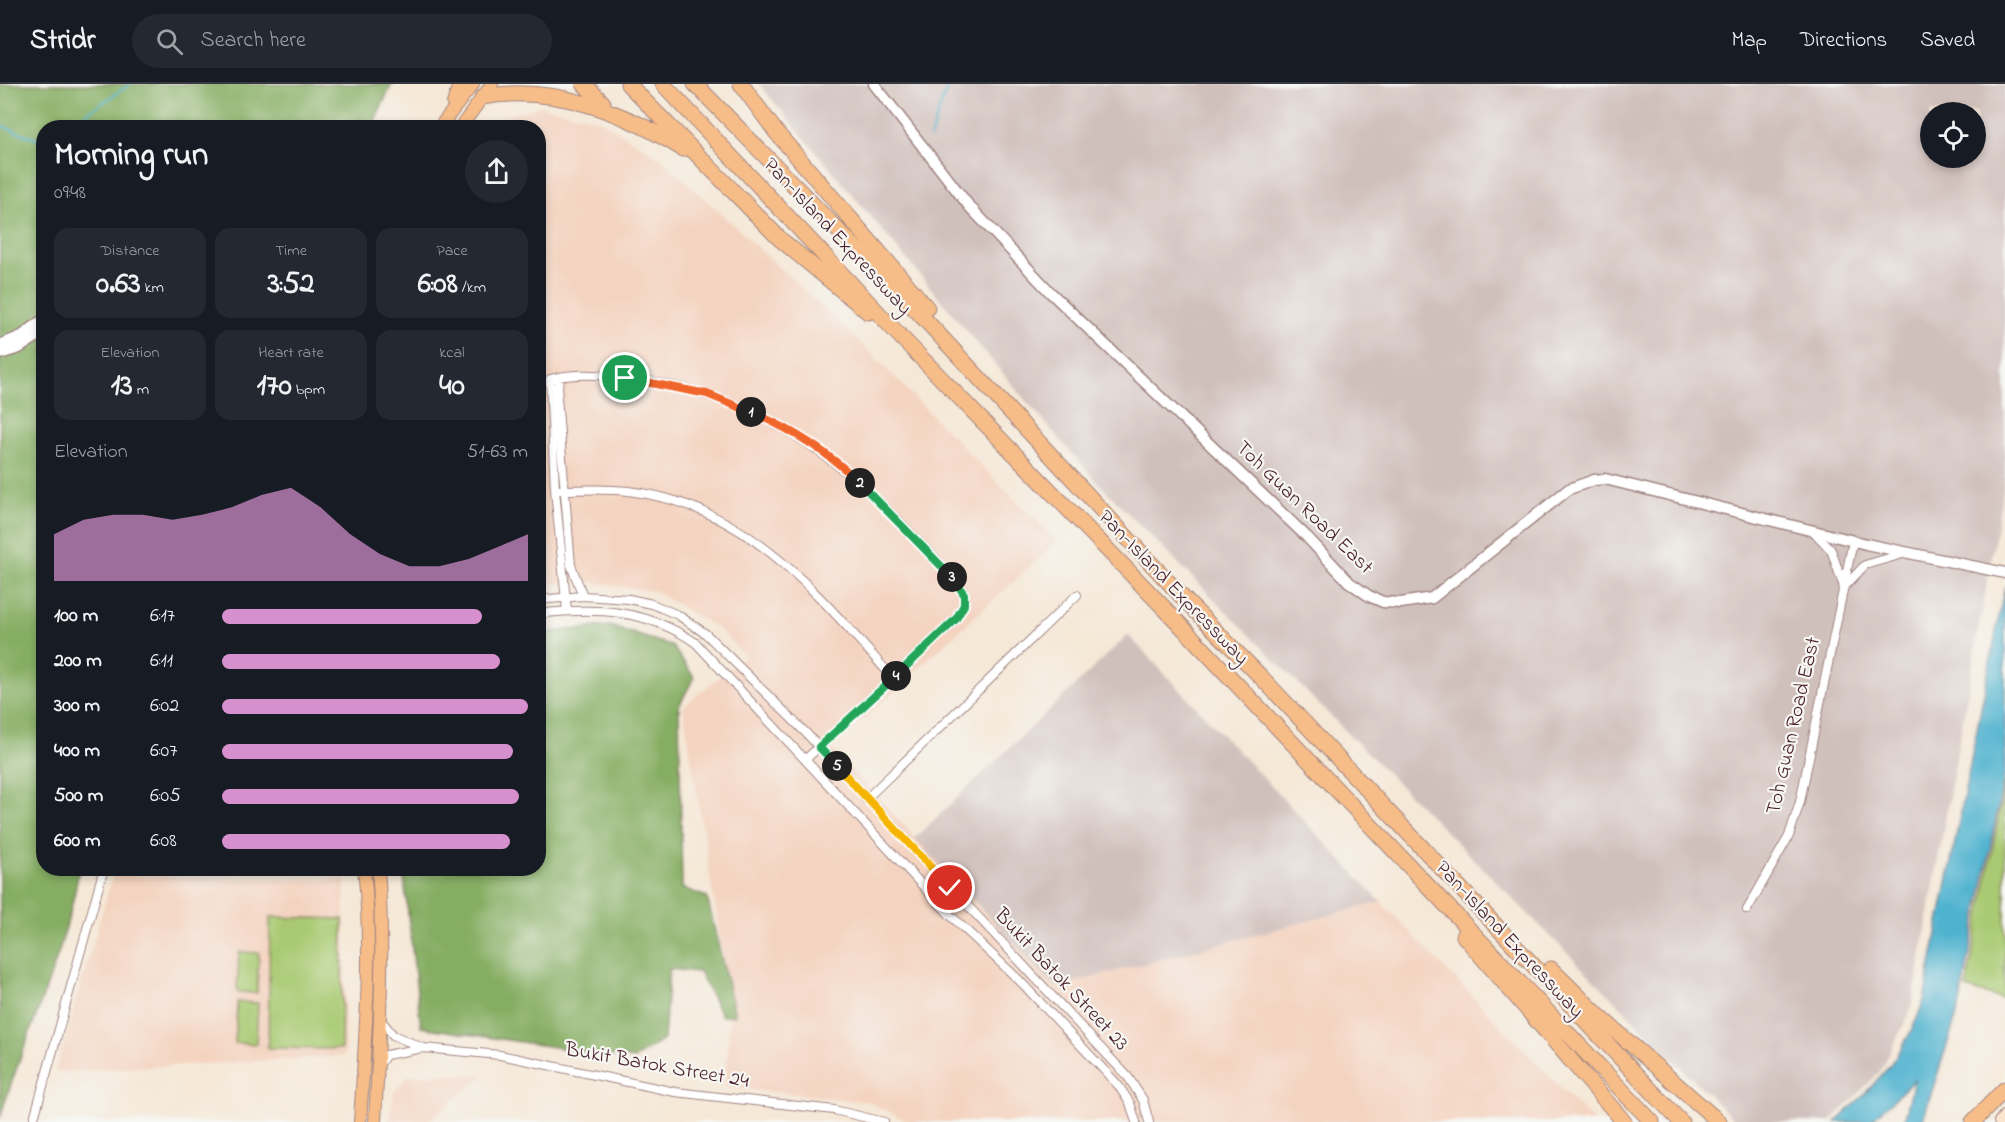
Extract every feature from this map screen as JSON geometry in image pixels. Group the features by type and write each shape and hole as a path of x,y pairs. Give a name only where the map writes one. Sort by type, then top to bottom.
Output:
{"highway":[{"path":"584,84 608,106 704,162"},
{"path":"628,84 780,239 899,335"},
{"name":"Pan-Island Expressway","path":"663,84 899,335 1400,856 1652,1122"},
{"name":"Pan-Island Expressway","path":"695,84 996,394 1185,600 1262,678 1462,892 1521,950 1589,1026 1681,1122"},
{"path":"741,84 784,140 985,376 996,394"},
{"path":"483,97 500,90 535,86 608,106"},
{"path":"1400,856 1473,947 1622,1119"},
{"path":"1521,950 1543,961 1599,1016 1719,1122"},
{"path":"1973,1122 2005,1089"}],"main road":[{"path":"451,111 459,84"},
{"path":"445,120 472,84"},
{"path":"466,120 492,84"},
{"path":"360,1122 369,955 369,915 365,876"},
{"path":"375,1122 382,914 379,876"},
{"path":"2000,1122 2005,1116"}],"street":[{"name":"Toh Guan Road East","path":"874,84 969,206 1051,293 1306,537 1349,582 1369,596 1383,602 1401,603 1432,598 1569,489 1594,480 1605,479 1814,532 2001,572"},
{"path":"0,345 22,336 36,325"},
{"path":"0,354 19,348 36,337"},
{"path":"567,611 560,490 557,398 559,378 589,375 635,379 707,394 793,432 853,476 959,584 964,594 964,605 956,619 806,759"},
{"path":"560,490 607,489 660,497 700,510 745,533 817,592 893,678"},
{"path":"560,490 571,565 583,596"},
{"path":"1814,532 1837,561 1844,588"},
{"name":"Toh Guan Road East","path":"1747,910 1789,836 1800,802 1853,541"},
{"path":"1844,588 1865,565 1907,553"},
{"path":"866,798 1077,595"},
{"name":"Bukit Batok Street 23","path":"546,599 565,596 612,597 652,604 697,627 819,747 1128,1077 1143,1100 1149,1122"},
{"name":"Bukit Batok Street 23","path":"546,613 567,611 627,612 661,623 687,637 702,649 950,915 1019,980 1119,1085 1130,1102 1136,1122"},
{"path":"33,1122 102,876"},
{"name":"Bukit Batok Street 24","path":"379,1017 393,1035 423,1048"},
{"name":"Bukit Batok Street 24","path":"377,1069 386,1055 423,1048 500,1055 675,1092 834,1110 884,1122"}],"shaded area":[{"path":"759,84 2005,84 2005,479 1914,997 1909,1014 1880,1072 1830,1122 1736,1122 1100,485 1020,394"},
{"path":"540,106 600,120 662,159 858,340 1057,542 831,748 1055,987 1381,902 1594,1122 908,1122 869,1102 725,1087 731,1006 683,707 745,656 720,630 654,591 581,581 546,584 546,120 494,120"},
{"path":"1128,635 1381,902 1055,987 915,838"},
{"path":"113,876 345,880 345,1056 55,1072"},
{"path":"484,1075 427,1122 389,1122 394,1092 407,1076"}],"green space":[{"path":"0,84 392,84 375,120 36,120 36,876 78,876 65,932 0,1118"},
{"path":"609,626 672,646 694,677 679,706 682,888 707,897 735,1015 722,1016 699,972 669,969 664,1039 634,1059 421,1027 404,876 546,876 546,632"},
{"path":"2005,782 2005,1000 1966,988"},
{"path":"270,917 343,919 341,1049 268,1048"},
{"path":"239,952 259,953 257,993 237,992"},
{"path":"237,1002 258,1003 256,1044 235,1043"}],"water":[{"path":"2005,586 2005,772 1959,1008 1922,1122 1904,1122 1914,1080 1870,1122 1836,1122 1877,1081 1899,1052 1917,1019 1924,1000"}],"waterway":[{"path":"77,120 130,84"},
{"path":"930,138 948,84"},
{"path":"0,125 36,139"}],"route":[{"path":"625,378 707,394 793,432 853,476 959,584 964,594 964,605 952,623 819,747 950,888"}]}
